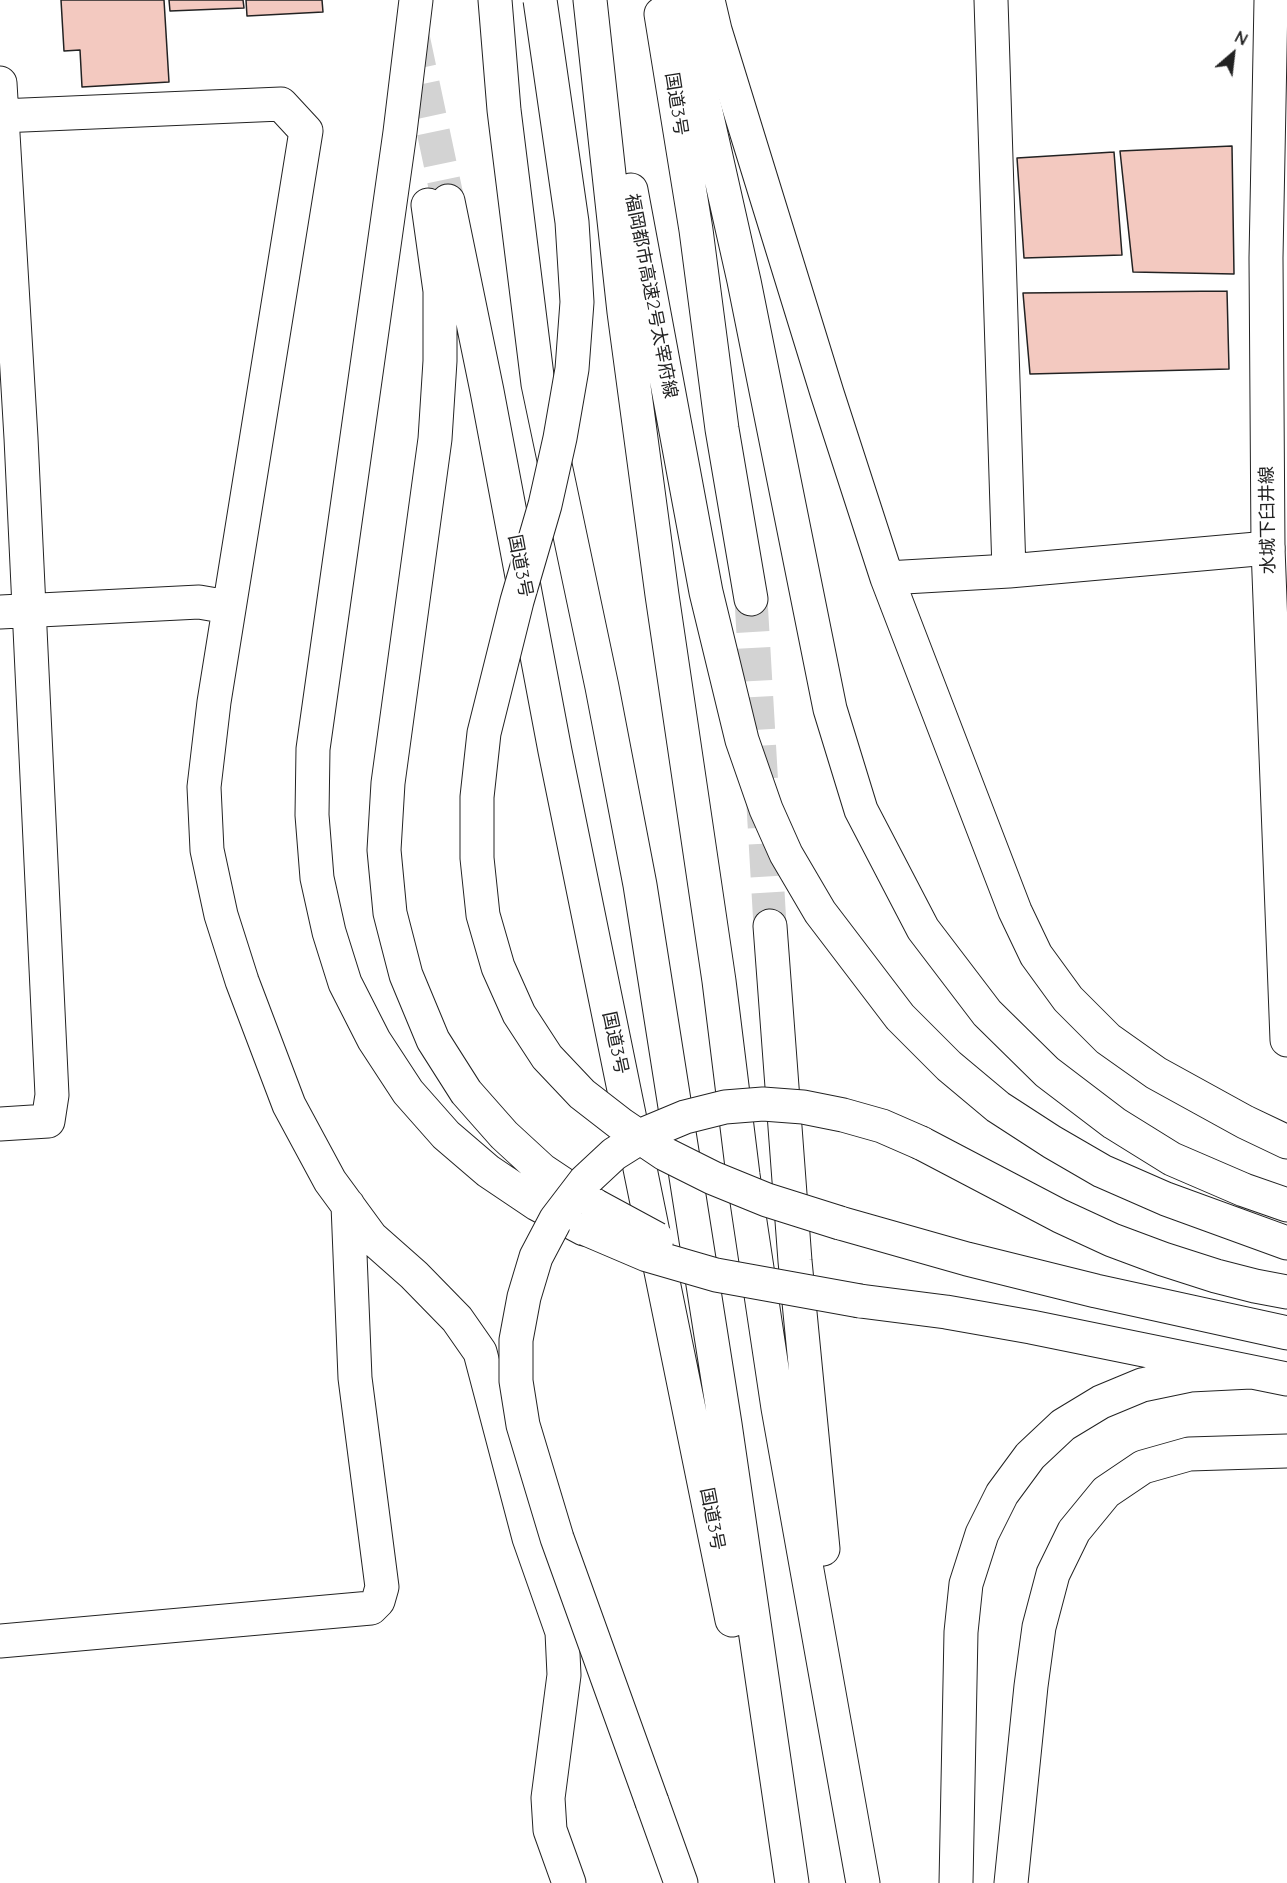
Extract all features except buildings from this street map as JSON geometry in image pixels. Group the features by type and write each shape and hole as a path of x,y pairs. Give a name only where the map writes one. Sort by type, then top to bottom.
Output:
{"main road":[{"path":"416,0 313,749 312,815 317,878 329,932 345,983 374,1040 408,1092 446,1135 488,1171 537,1204 591,1218 668,1244 721,1266 782,1287 1031,1327 1287,1379"},
{"path":"495,0 504,110 538,384 602,687 640,885 725,1424 792,1883"},
{"path":"540,0 572,222 577,302 572,369 545,505 517,601 484,733 477,797 477,858 483,915 498,967 519,1014 547,1056 582,1094 665,1154 713,1178 766,1200 978,1262 1272,1330"},
{"path":"590,0 624,312 777,1408 865,1883"},
{"name":"福岡都市高速2号太宰府線","path":"595,0 706,592 742,740 766,809 786,854 820,912 900,1017 949,1066 998,1107 1102,1171 1166,1199 1287,1243"},
{"name":"国道3号","path":"659,0 696,230 722,429 751,598"},
{"path":"677,0 706,112 744,281 830,709 861,810 923,929 987,1013 1047,1072 1114,1123 1172,1159 1244,1190 1287,1205"},
{"path":"708,0 715,30 827,393 887,578 1015,911 1036,955 1068,999 1108,1039 1156,1073 1245,1122 1287,1142"},
{"path":"992,0 1009,572"},
{"name":"水城下臼井線","path":"1276,1 1276,264 1268,548 1287,1040"},
{"path":"0,83 14,612 52,1095 48,1121 0,1124"},
{"path":"1,116 281,104 306,131 228,607 204,787 207,850 221,915 242,981 289,1105 330,1181 371,1237 414,1275 457,1319 480,1352 529,1538 562,1632 564,1675 548,1798 550,1830 569,1883"},
{"name":"国道3号","path":"591,1218 504,1135 466,1092 433,1040 406,975 390,914 384,850 388,783 435,439 440,362 438,203 487,391 555,751 786,1883"},
{"path":"887,578 1009,572 1268,548"},
{"path":"14,612 199,602 228,607"},
{"path":"770,926 789,1191 824,1562 865,1883"},
{"path":"681,1883 557,1538 523,1425 516,1381 516,1340 524,1297 536,1257 556,1219 585,1181 614,1154 649,1132 686,1117 735,1106 763,1104 803,1107 882,1126 921,1143 1060,1216 1112,1240 1162,1259 1255,1286 1287,1292"},
{"path":"0,1641 371,1608 378,1601 382,1587 355,1378 348,1205"},
{"path":"956,1883 961,1632 966,1584 982,1534 1002,1494 1030,1456 1063,1425 1101,1402 1142,1385 1190,1375 1251,1372"},
{"path":"1011,1883 1030,1686 1039,1626 1053,1574 1074,1531 1106,1492 1143,1467 1189,1454 1287,1451"}],"tunnel":[{"path":"413,36 448,201"},
{"path":"751,599 770,926"}]}
